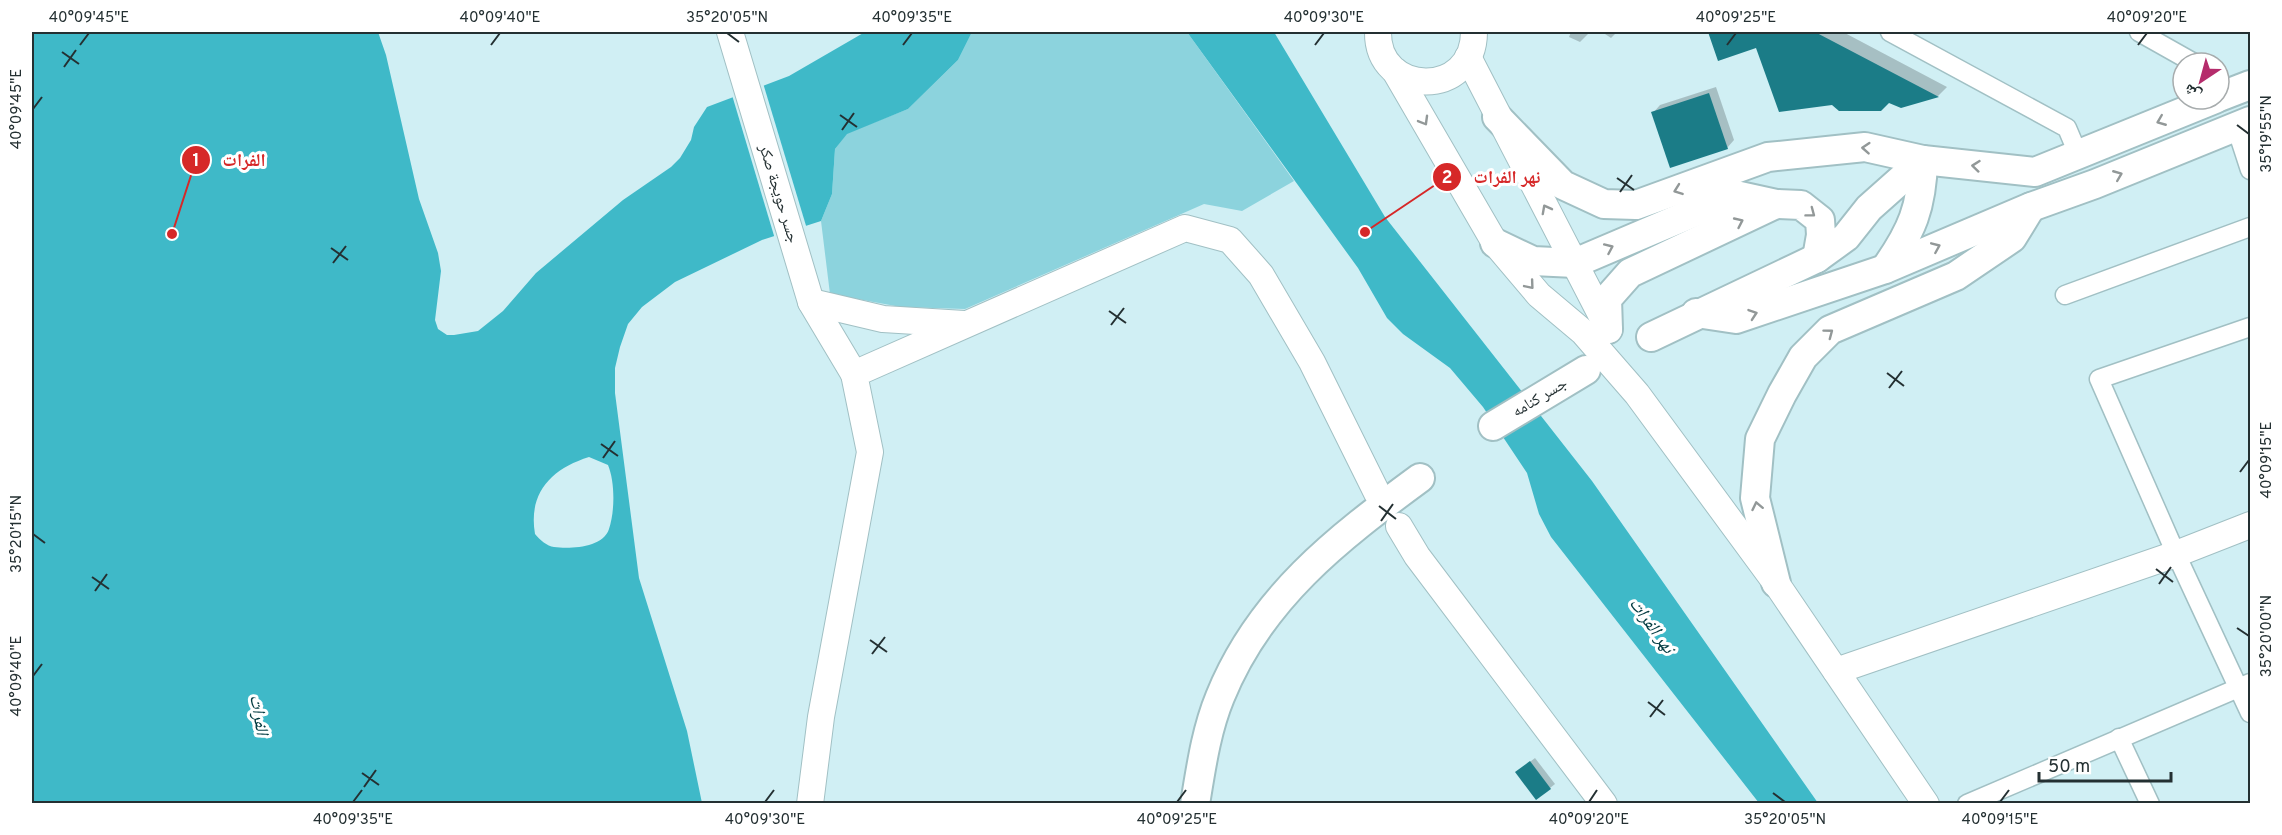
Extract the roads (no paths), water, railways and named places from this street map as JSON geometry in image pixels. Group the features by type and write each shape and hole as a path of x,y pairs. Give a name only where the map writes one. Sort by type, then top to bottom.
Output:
{"main road":[{"path":"1497,117 1563,185 1604,204 1636,206 1768,157 1865,147 1923,160 2035,172 2179,111"},
{"path":"1696,313 1736,319 1885,269 2031,207 2095,184 2243,124"},
{"path":"1651,337 1696,313 1817,258 1846,237 1869,208 1923,160"},
{"path":"1885,269 1904,243 1916,219 1923,190 1923,160"},
{"path":"1495,243 1533,261 1575,263 1735,195 1776,204 1801,206 1820,220 1821,235 1817,258"},
{"path":"1608,329 1607,299 1630,273 1776,204"},
{"path":"1776,583 1755,498 1761,440 1782,394 1803,357 1830,330 1956,276 2012,238 2031,207"},
{"name":"جسر كنامه","path":"1493,426 1586,369"},
{"path":"1195,804 1201,765 1219,698 1235,665 1276,600 1341,536 1420,478"},
{"path":"1201,765 1207,804"}],"street":[{"name":"جسر حويجة صكر","path":"730,32 811,302 854,374 870,452 821,717 810,804"},
{"path":"1378,32 1383,54 1495,243 1539,295 1584,332 1637,394 1776,583 1926,804"},
{"path":"1395,71 1407,78 1435,82 1448,77 1468,57 1474,32"},
{"path":"1890,32 2067,128 2078,154"},
{"path":"2139,32 2173,51"},
{"path":"1468,57 1497,117 1575,263 1637,394"},
{"path":"2243,124 2250,170"},
{"path":"2065,295 2250,227"},
{"path":"854,374 1185,228 1230,240 1261,276 1312,362 1377,493"},
{"path":"811,302 883,319 969,324"},
{"path":"2250,327 2099,379 2176,554 2244,685 2250,713"},
{"path":"1836,671 2176,554 2250,525"},
{"path":"1400,526 1417,556 1604,804"},
{"path":"1966,804 2244,685"},
{"path":"2119,738 2150,804"}],"water":[{"path":"32,32 378,32 386,55 419,199 438,253 441,271 435,320 438,329 447,335 454,335 478,331 503,311 536,273 623,200 671,167 680,158 691,140 694,127 707,107 789,76 865,32 972,32 958,60 908,109 847,134 835,149 832,194 821,221 762,240 675,282 642,307 628,324 615,368 615,393 639,578 687,731 702,803 32,803","holes":["589,457 608,465 612,480 613,505 611,522 606,535 593,544 568,548 551,546 539,538 535,534 535,506 539,495 553,476 575,462"]},
{"path":"1187,32 1274,32 1385,217 1592,481 1818,803 1759,803 1551,537 1539,514 1527,473 1483,407 1450,368 1403,334 1387,318 1358,268"}],"place":[{"name":"نهر الفرات","path":"1365,232"},
{"name":"الفرات","path":"172,234"}]}
